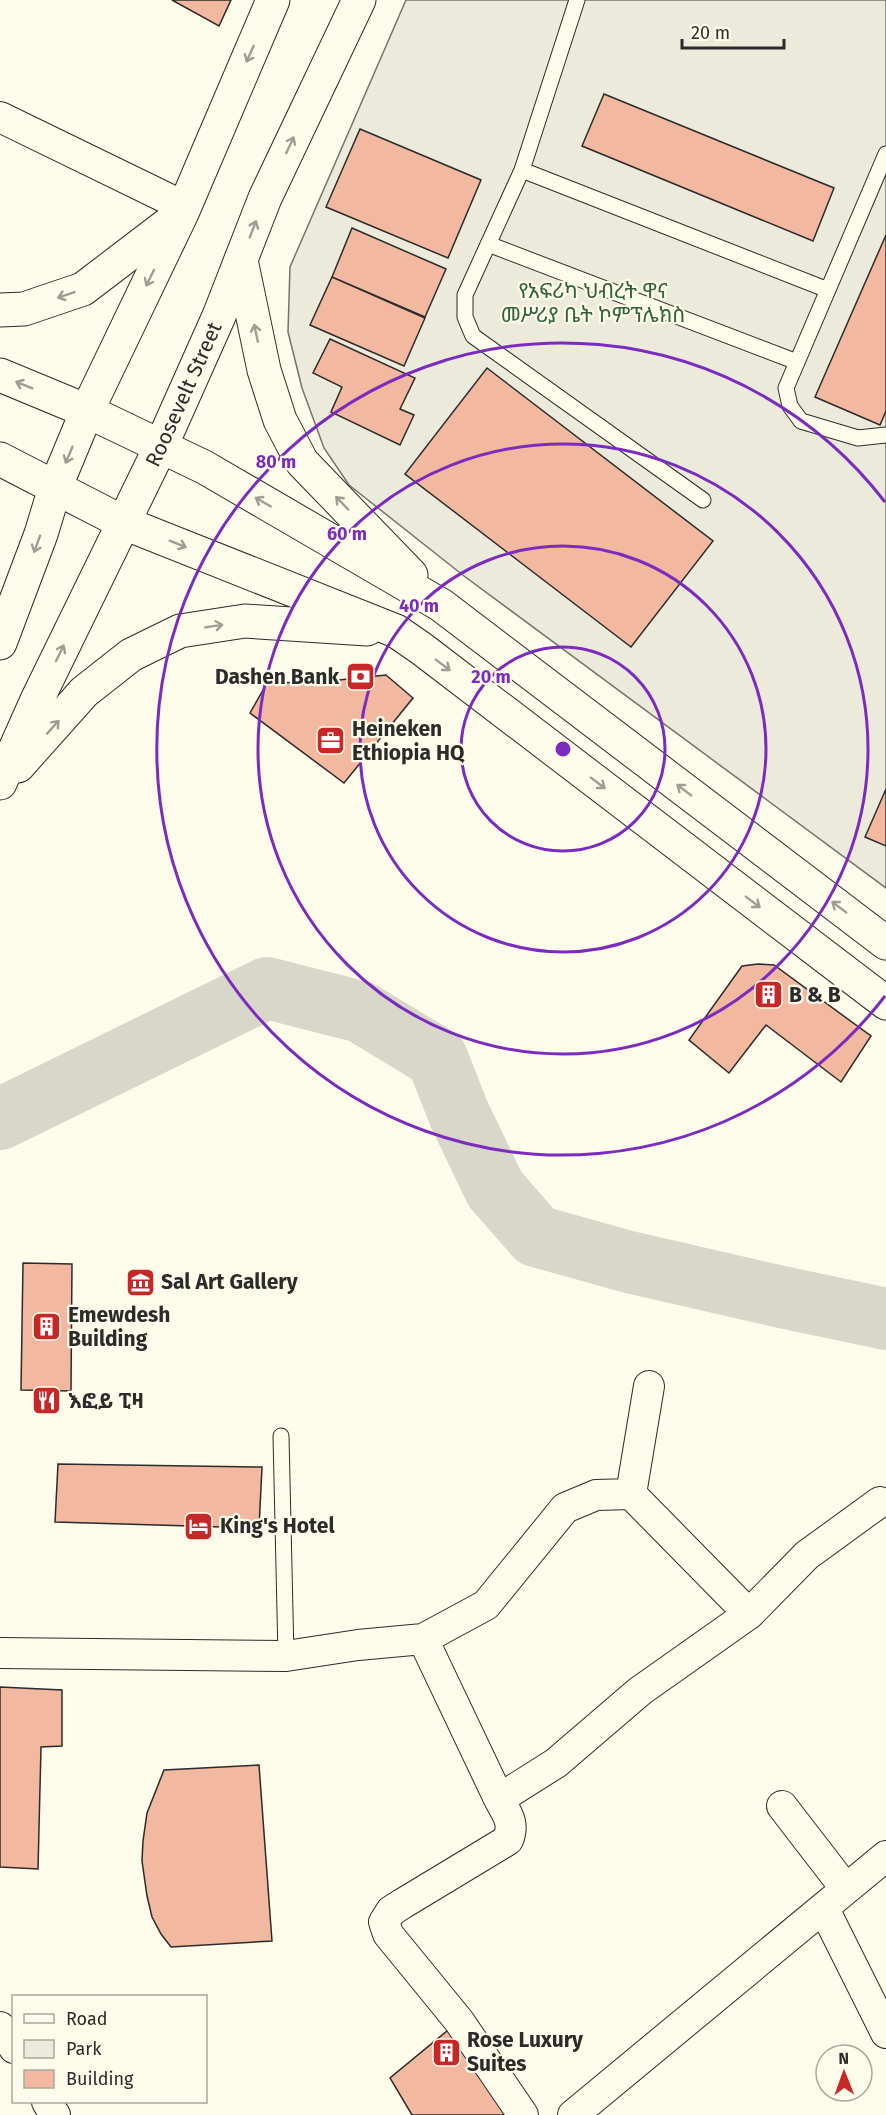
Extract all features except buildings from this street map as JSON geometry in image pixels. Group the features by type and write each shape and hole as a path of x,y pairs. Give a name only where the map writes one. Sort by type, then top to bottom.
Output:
{"main road":[{"path":"0,643 55,488 87,411 183,210 273,0"},
{"name":"Roosevelt Street","path":"0,785 37,700 161,446 219,316 265,198 359,0"},
{"path":"0,310 24,309 83,289 183,210"},
{"path":"241,260 264,370 280,420 302,462 441,605"},
{"path":"0,375 87,411 204,467 441,605 886,943"},
{"path":"0,459 124,523 396,631 886,1003"},
{"path":"0,785 84,692 132,655 180,631 245,621 396,631"}],"street":[{"path":"0,117 183,210"},
{"path":"631,1494 649,1386"},
{"path":"0,1653 286,1656 358,1644 423,1640 486,1605 565,1508 596,1495 631,1494 749,1614"},
{"path":"499,1799 556,1763 640,1691 749,1614 807,1555 880,1502"},
{"path":"423,1640 510,1820 512,1830 508,1840 391,1911 384,1922 388,1934 459,2021 523,2115"},
{"path":"782,1806 846,1889"},
{"path":"573,2115 886,1856"},
{"path":"824,1909 886,2033"},
{"path":"0,2027 12,2045"}],"lane":[{"path":"577,0 522,170 465,295 465,317 473,336 704,500"},
{"path":"886,154 786,388 789,406 801,421 858,438 886,435"},
{"path":"522,170 828,290"},
{"path":"488,244 797,362"},
{"path":"281,1436 286,1656"}],"green space":[{"name":"የአፍሪካ ህብረት ዋና መሥሪያ ቤት ኮምፕሌክስ","path":"406,0 886,0 886,888 464,576 349,485 324,448 302,388 288,332 290,267"}],"waterway":[{"path":"0,1119 267,988 361,1012 437,1058 459,1114 495,1189 536,1236 629,1262 886,1319"}],"place":[{"name":"Dashen Bank","path":"360,677"},
{"name":"Heineken Ethiopia HQ","path":"331,741"},
{"name":"B & B","path":"768,995"},
{"name":"Sal Art Gallery","path":"140,1282"},
{"name":"Emewdesh Building","path":"47,1327"},
{"name":"እፎይ ፒዛ","path":"47,1401"},
{"name":"King's Hotel","path":"199,1526"},
{"name":"Rose Luxury Suites","path":"446,2052"}]}
